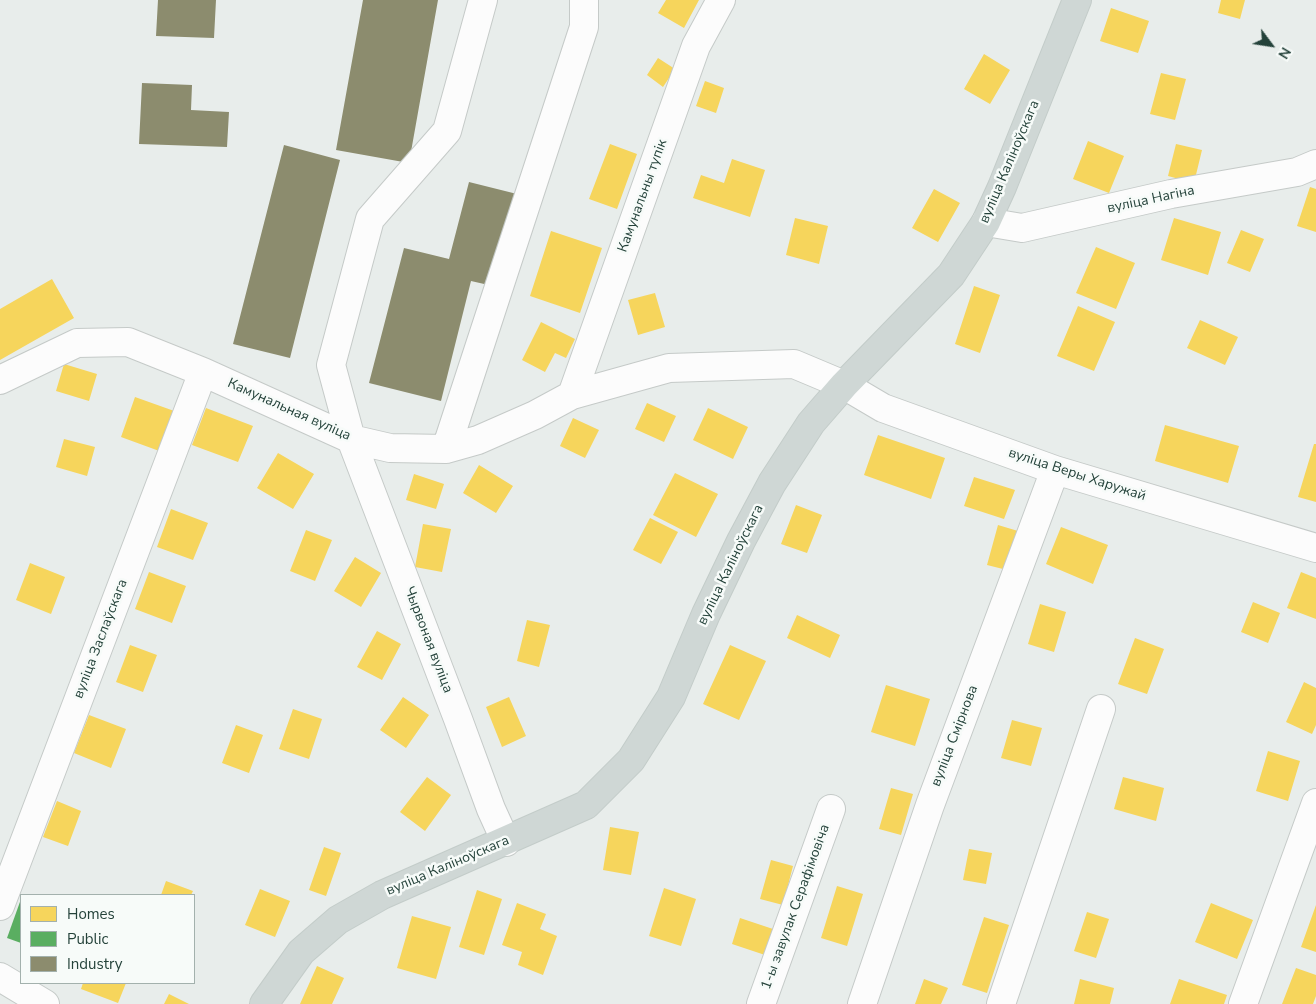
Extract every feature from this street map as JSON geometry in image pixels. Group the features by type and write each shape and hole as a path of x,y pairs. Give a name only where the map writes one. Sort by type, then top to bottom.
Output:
{"main road":[{"name":"вуліца Каліноўскага","path":"264,1004 301,952 338,920 382,895 586,806 632,760 671,697 706,614 741,540 772,483 811,423 844,385 950,275 986,222 1002,187 1077,0"}],"street":[{"name":"Чырвоная вуліца","path":"483,0 447,131 370,219 330,365 351,439 491,809 506,842"},
{"path":"446,449 584,27 584,0"},
{"name":"Камунальны тупік","path":"572,395 696,46 721,0"},
{"name":"вуліца Нагіна","path":"986,222 1022,228 1171,194 1297,172 1316,164"},
{"name":"Камунальная вуліца","path":"0,380 77,343 128,342 203,372 351,439 390,448 446,449 478,440 535,415 572,395 669,368 794,364 844,385"},
{"name":"вуліца Заслаўскага","path":"0,906 203,372"},
{"name":"вуліца Веры Харужай","path":"844,385 883,408 1055,470 1316,548"},
{"name":"вуліца Смірнова","path":"862,1004 930,805 1055,470"},
{"path":"1001,1004 1101,709"},
{"path":"1243,1004 1316,803"},
{"name":"1-ы завулак Серафімовіча","path":"761,1004 831,809"},
{"path":"0,977 45,1004"}],"building: Homes":[{"path":"666,0 699,0 684,28 658,13"},
{"path":"1221,0 1245,0 1240,19 1218,13"},
{"path":"1111,8 1149,21 1138,53 1100,41"},
{"path":"984,54 1010,70 990,104 964,89"},
{"path":"658,58 675,69 663,87 647,75"},
{"path":"1161,73 1186,79 1175,120 1150,114"},
{"path":"705,81 724,88 716,113 696,106"},
{"path":"1088,141 1124,156 1109,193 1073,179"},
{"path":"610,144 637,154 617,209 589,199"},
{"path":"1176,144 1202,150 1194,183 1168,176"},
{"path":"732,159 765,170 750,217 693,198 701,175 724,183"},
{"path":"1310,187 1316,189 1316,232 1297,226"},
{"path":"934,189 960,203 938,242 912,228"},
{"path":"795,218 828,226 819,264 786,255"},
{"path":"1174,218 1221,232 1208,275 1161,260"},
{"path":"1241,230 1264,239 1250,272 1227,263"},
{"path":"551,231 602,248 580,313 530,296"},
{"path":"1096,247 1135,263 1116,309 1076,293"},
{"path":"52,279 74,318 0,360 0,309"},
{"path":"974,286 1000,295 980,353 955,344"},
{"path":"655,293 665,327 638,335 628,300"},
{"path":"1078,306 1115,322 1094,371 1057,356"},
{"path":"1200,320 1238,337 1225,365 1187,348"},
{"path":"541,322 575,339 566,358 555,353 545,372 522,360"},
{"path":"64,364 97,374 89,401 56,391"},
{"path":"135,397 177,412 162,452 121,437"},
{"path":"647,403 676,416 664,442 635,429"},
{"path":"206,408 253,426 238,462 192,445"},
{"path":"708,408 748,427 733,459 693,440"},
{"path":"573,418 599,430 585,458 560,446"},
{"path":"1165,425 1239,446 1228,483 1155,461"},
{"path":"878,435 945,458 931,499 864,475"},
{"path":"64,439 95,447 87,476 56,467"},
{"path":"1314,444 1316,444 1316,502 1298,497"},
{"path":"278,453 314,474 293,509 257,488"},
{"path":"479,465 513,486 496,513 463,493"},
{"path":"675,473 718,494 696,537 653,515"},
{"path":"414,474 444,484 436,509 406,500"},
{"path":"974,477 1015,490 1004,519 964,506"},
{"path":"796,505 822,515 807,553 781,544"},
{"path":"171,509 208,523 193,560 157,547"},
{"path":"650,518 678,532 661,564 633,550"},
{"path":"423,524 451,529 442,572 415,567"},
{"path":"998,525 1018,531 1007,570 987,565"},
{"path":"1061,527 1108,545 1093,584 1046,564"},
{"path":"306,530 332,540 315,581 290,571"},
{"path":"355,557 381,573 361,607 334,591"},
{"path":"30,563 65,577 51,614 16,600"},
{"path":"149,572 186,586 172,623 135,609"},
{"path":"1301,572 1316,578 1316,619 1287,608"},
{"path":"1253,602 1280,613 1268,643 1241,632"},
{"path":"1040,604 1066,612 1054,652 1028,644"},
{"path":"797,615 840,635 830,658 787,638"},
{"path":"527,620 550,625 539,667 517,661"},
{"path":"377,631 401,644 382,680 357,667"},
{"path":"1135,638 1164,649 1147,694 1118,684"},
{"path":"130,645 157,655 143,692 116,682"},
{"path":"730,645 766,661 739,720 703,704"},
{"path":"1304,682 1316,688 1316,725 1312,734 1286,722"},
{"path":"886,685 930,699 915,746 871,732"},
{"path":"403,697 429,715 406,748 380,730"},
{"path":"509,697 526,736 502,747 486,707"},
{"path":"293,709 322,719 309,759 279,749"},
{"path":"89,715 126,729 111,768 74,753"},
{"path":"1012,720 1042,728 1031,766 1001,758"},
{"path":"236,725 263,735 249,773 222,763"},
{"path":"1268,751 1300,761 1288,801 1256,791"},
{"path":"427,777 451,795 425,831 400,812"},
{"path":"1123,777 1164,788 1156,821 1114,809"},
{"path":"891,788 913,794 901,835 879,829"},
{"path":"57,801 81,811 68,846 43,837"},
{"path":"610,827 639,832 631,875 603,870"},
{"path":"324,847 341,853 326,896 309,890"},
{"path":"969,849 992,853 986,884 963,880"},
{"path":"771,860 793,866 783,905 760,899"},
{"path":"166,881 193,891 192,894 161,894"},
{"path":"837,886 863,894 847,946 821,938"},
{"path":"664,888 696,899 681,946 649,936"},
{"path":"260,889 290,901 275,937 245,925"},
{"path":"477,890 502,899 484,955 459,947"},
{"path":"517,903 546,914 540,929 557,936 543,975 518,965 522,952 502,945"},
{"path":"1211,903 1253,920 1237,959 1195,942"},
{"path":"1316,905 1316,952 1301,947"},
{"path":"1087,912 1109,919 1096,958 1074,951"},
{"path":"412,916 451,927 436,979 397,968"},
{"path":"984,917 1009,925 987,993 962,985"},
{"path":"740,918 773,929 765,955 732,944"},
{"path":"317,966 344,978 332,1004 300,1004"},
{"path":"1296,968 1316,975 1316,996 1313,1004 1282,1004"},
{"path":"924,979 948,988 941,1004 915,1004"},
{"path":"1080,979 1114,988 1110,1004 1074,1004"},
{"path":"1179,979 1227,995 1224,1004 1170,1004"},
{"path":"83,984 126,984 118,1003 81,989"},
{"path":"169,994 189,1004 164,1004"}],"building: Public":[{"path":"20,902 20,943 7,938"}],"building: Industry":[{"path":"158,0 216,0 214,38 156,36"},
{"path":"363,0 438,0 409,163 336,150"},
{"path":"142,83 192,85 191,110 229,112 227,147 139,144"},
{"path":"284,145 340,160 290,358 233,344"},
{"path":"469,182 517,194 493,286 471,281 441,401 369,383 404,248 449,259"}]}
